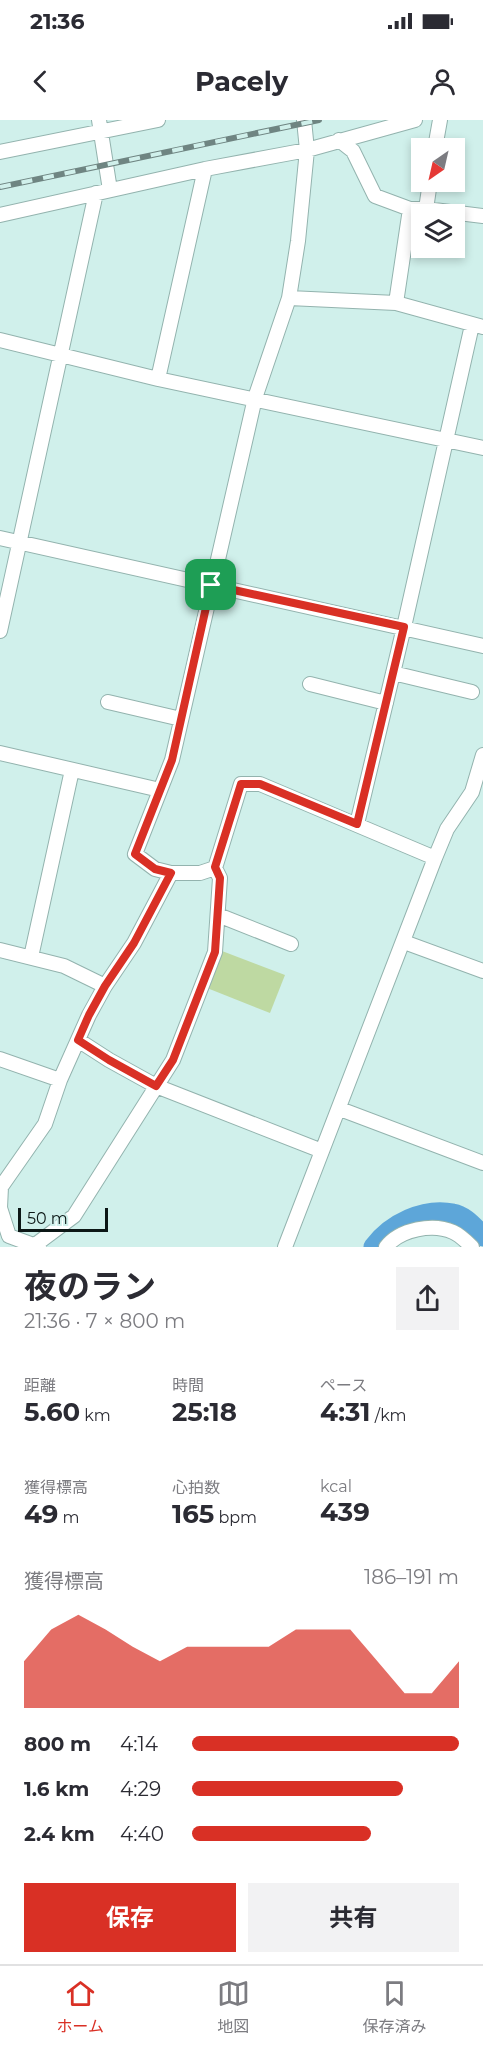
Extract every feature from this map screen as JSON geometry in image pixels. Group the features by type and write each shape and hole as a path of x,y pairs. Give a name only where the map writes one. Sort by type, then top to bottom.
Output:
{"street":[{"path":"0,152 99,126 158,120"},
{"path":"215,867 200,873 171,873 155,869 135,854 172,760 255,398 289,298 298,241 307,150 304,120"},
{"path":"0,215 103,191 307,150 415,120"},
{"path":"437,138 440,120"},
{"path":"0,631 62,354 103,191 99,126"},
{"path":"339,140 353,151 375,196 410,208 396,303"},
{"path":"158,379 205,170"},
{"path":"465,214 483,216"},
{"path":"289,298 396,303 477,326 446,440 357,824"},
{"path":"0,340 158,379 483,448"},
{"path":"0,538 483,646"},
{"path":"393,673 472,692"},
{"path":"310,684 386,703"},
{"path":"108,702 181,719"},
{"path":"0,753 160,789"},
{"path":"285,1247 447,828 472,792 483,754"},
{"path":"31,957 72,770"},
{"path":"171,873 134,943 105,986 60,1080 45,1124 0,1187 0,1208 7,1241 37,1246 74,1216 173,1060 215,952 220,878 215,867 241,784 260,784 435,858"},
{"path":"218,915 291,944"},
{"path":"404,942 483,971"},
{"path":"0,950 64,966 105,986"},
{"path":"78,1040 156,1086 322,1151"},
{"path":"0,1059 60,1080"},
{"path":"340,1108 483,1163"},
{"path":"386,1247 402,1233 438,1228 453,1232 472,1247"}],"green space":[{"path":"222,951 285,975 270,1013 207,988"}],"waterway":[{"path":"374,1247 389,1231 399,1225 431,1213 457,1215 483,1236"}],"railway":[{"path":"0,187 319,120"}],"route":[{"path":"211,585 404,627 357,824 260,784 241,784 215,867 220,878 215,952 173,1060 156,1086 78,1040 105,986 134,943 171,873 155,869 135,854 172,760 211,585"}]}
